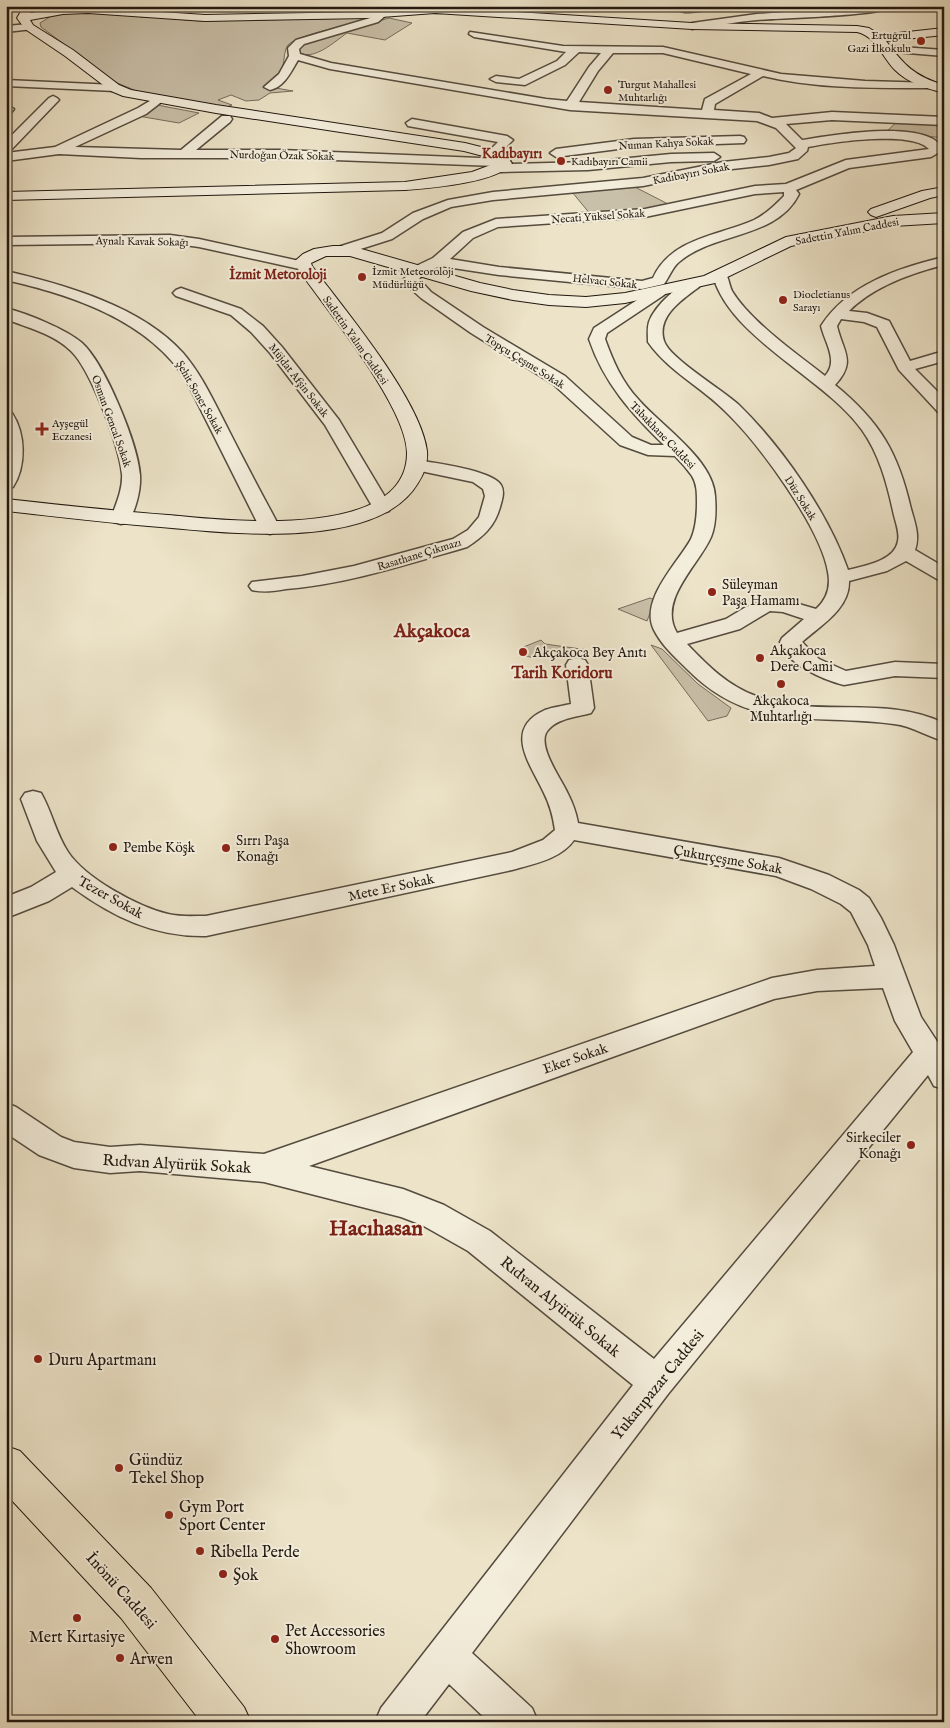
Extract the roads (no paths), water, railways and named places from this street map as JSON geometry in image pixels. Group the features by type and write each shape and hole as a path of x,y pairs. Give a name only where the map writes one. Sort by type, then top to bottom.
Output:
{"main road":[{"path":"30,6 24,14 26,23 115,88 137,96 465,146 500,161"},
{"path":"26,23 73,10 106,10 205,18 379,14 435,10 692,26 857,29 871,32 887,49 896,64 904,71 930,85 944,89"},
{"path":"877,39 944,30"},
{"path":"6,196 394,187 452,180 500,161"},
{"path":"786,242 927,194 944,191"},
{"name":"Sadettin Yalım Caddesi","path":"417,465 417,451 412,429 374,363 304,266 303,260 311,255 343,250 359,252 476,287 548,300 607,301 659,292 720,276 786,242 893,221 944,218"},
{"path":"6,505 121,518 270,528 321,524 382,507 397,497 412,480 417,465"},
{"name":"İnönü Caddesi","path":"6,1466 136,1603 229,1722"}],"street":[{"path":"145,14 155,6"},
{"path":"435,10 461,6"},
{"path":"682,9 709,6"},
{"path":"692,26 757,17 889,6"},
{"path":"350,82 301,66 293,48 300,42 374,20 380,16 379,14"},
{"path":"6,29 26,23"},
{"path":"474,34 542,47 653,49 781,77 842,83 930,85"},
{"path":"529,54 542,47"},
{"path":"508,68 496,79 521,83 561,63 576,49"},
{"path":"570,106 593,69 610,49"},
{"path":"887,49 944,53"},
{"path":"270,87 283,76 295,56"},
{"path":"295,56 330,66 570,106 749,116 774,121 832,116 944,121"},
{"path":"708,114 709,102 760,73"},
{"path":"6,83 115,88"},
{"path":"6,148 53,100"},
{"path":"6,157 47,154 59,150 142,111 158,100"},
{"path":"184,154 226,119"},
{"path":"774,121 801,144"},
{"path":"412,123 507,140 500,161 588,166 689,157 781,158"},
{"name":"Necati Yüksel Sokak","path":"419,270 438,261 468,236 496,223 636,215 755,190 788,188 846,164 907,157 931,153 936,150 932,143 920,138 873,134 801,144"},
{"name":"Numan Kahya Sokak","path":"500,161 634,143 740,140"},
{"name":"Kadıbayırı Sokak","path":"343,250 387,236 418,216 437,207 456,202 493,196 630,184 723,166 781,158 798,153 803,148 801,144"},
{"name":"Nurdoğan Özak Sokak","path":"59,150 184,154 281,154 500,161"},
{"name":"Helvacı Sokak","path":"438,261 498,270 642,285 659,281 664,268 677,256 717,237 764,220 790,198 792,194 788,188"},
{"name":"Aynalı Kavak Sokağı","path":"6,241 170,239 199,243 304,266"},
{"path":"826,385 837,372 840,361 839,350 829,326 838,314 851,302 879,284 914,269 944,261"},
{"name":"Topçu Çeşme Sokak","path":"419,270 411,279 426,295 499,344 560,380 619,436 632,445 648,450 678,451"},
{"name":"Şehit Soner Sokak","path":"6,275 64,292 100,307 148,332 170,348 201,394 270,528"},
{"path":"720,276 722,289 733,303 797,362 859,415 879,443 889,460 908,540 904,552 896,560 883,566 841,577 837,595 819,617 793,638 791,642 795,651 807,661 823,670 844,678 895,669 944,672"},
{"name":"Düz Sokak","path":"694,284 670,302 659,314 655,325 656,342 666,355 733,409 764,444 804,501 825,540 841,577"},
{"name":"Tabakhane Caddesi","path":"659,292 600,331 597,339 616,381 625,394 637,409 701,474 706,494 702,536 674,578 666,598 662,622 665,631 692,663 710,678 737,697 759,707 793,712 909,718 944,732"},
{"name":"Müjdat Afşin Sokak","path":"181,293 236,312 258,329 333,424 382,507"},
{"name":"Osman Gencal Sokak","path":"6,314 73,344 85,356 92,368 102,387 130,466 130,488 121,518"},
{"path":"838,314 880,322 886,328 894,350 905,367 944,408"},
{"path":"905,367 944,356"},
{"path":"6,417 15,462 10,478 6,483"},
{"name":"Rasathane Çıkmazı","path":"259,586 302,582 356,572 448,547 475,534 488,518 494,496 492,486 479,478 417,465"},
{"path":"904,552 944,576"},
{"path":"673,641 733,624 753,611 768,606 785,606 819,617"},
{"path":"566,820 536,756 532,736 535,729 548,717 583,708 577,665"},
{"name":"Tezer Sokak","path":"32,799 52,845 71,874 138,914 181,927 206,926"},
{"name":"Mete Er Sokak","path":"206,926 512,861 558,842 564,837 566,820"},
{"name":"Çukurçeşme Sokak","path":"566,820 646,845 779,867 841,892 860,905 881,945 909,1021 936,1066"},
{"path":"6,908 40,894 71,874"},
{"name":"Eker Sokak","path":"264,1168 772,989 800,981 825,978 893,977"},
{"name":"Yukarıpazar Caddesi","path":"395,1722 656,1382 936,1066"},
{"name":"Rıdvan Alyürük Sokak","path":"6,1116 50,1146 74,1155 110,1160 140,1158 264,1168 402,1203 433,1214 478,1241 530,1280 656,1382"},
{"path":"447,1656 518,1722"}],"place":[{"name":"Ertuğrul Gazi İlkokulu","path":"921,41"},
{"name":"Turgut Mahallesi Muhtarlığı","path":"608,90"},
{"name":"Kadıbayırı Camii","path":"561,161"},
{"name":"İzmit Meteoroloji Müdürlüğü","path":"362,277"},
{"name":"Diocletianus Sarayı","path":"783,300"},
{"name":"Ayşegül Eczanesi","path":"42,429"},
{"name":"Süleyman Paşa Hamamı","path":"712,592"},
{"name":"Akçakoca Bey Anıtı","path":"523,652"},
{"name":"Akçakoca Dere Cami","path":"760,658"},
{"name":"Akçakoca Muhtarlığı","path":"781,684"},
{"name":"Pembe Köşk","path":"113,847"},
{"name":"Sırrı Paşa Konağı","path":"226,848"},
{"name":"Sirkeciler Konağı","path":"911,1145"},
{"name":"Duru Apartmanı","path":"38,1359"},
{"name":"Gündüz Tekel Shop","path":"119,1468"},
{"name":"Gym Port Sport Center","path":"169,1515"},
{"name":"Ribella Perde","path":"200,1551"},
{"name":"Şok","path":"223,1574"},
{"name":"Mert Kırtasiye","path":"77,1618"},
{"name":"Pet Accessories Showroom","path":"275,1639"},
{"name":"Arwen","path":"120,1658"}],"district":[{"name":"Kadıbayırı","path":"512,153"},
{"name":"İzmit Metoroloji","path":"278,274"},
{"name":"Akçakoca","path":"432,630"},
{"name":"Tarih Koridoru","path":"562,672"},
{"name":"Hacıhasan","path":"376,1227"}]}
